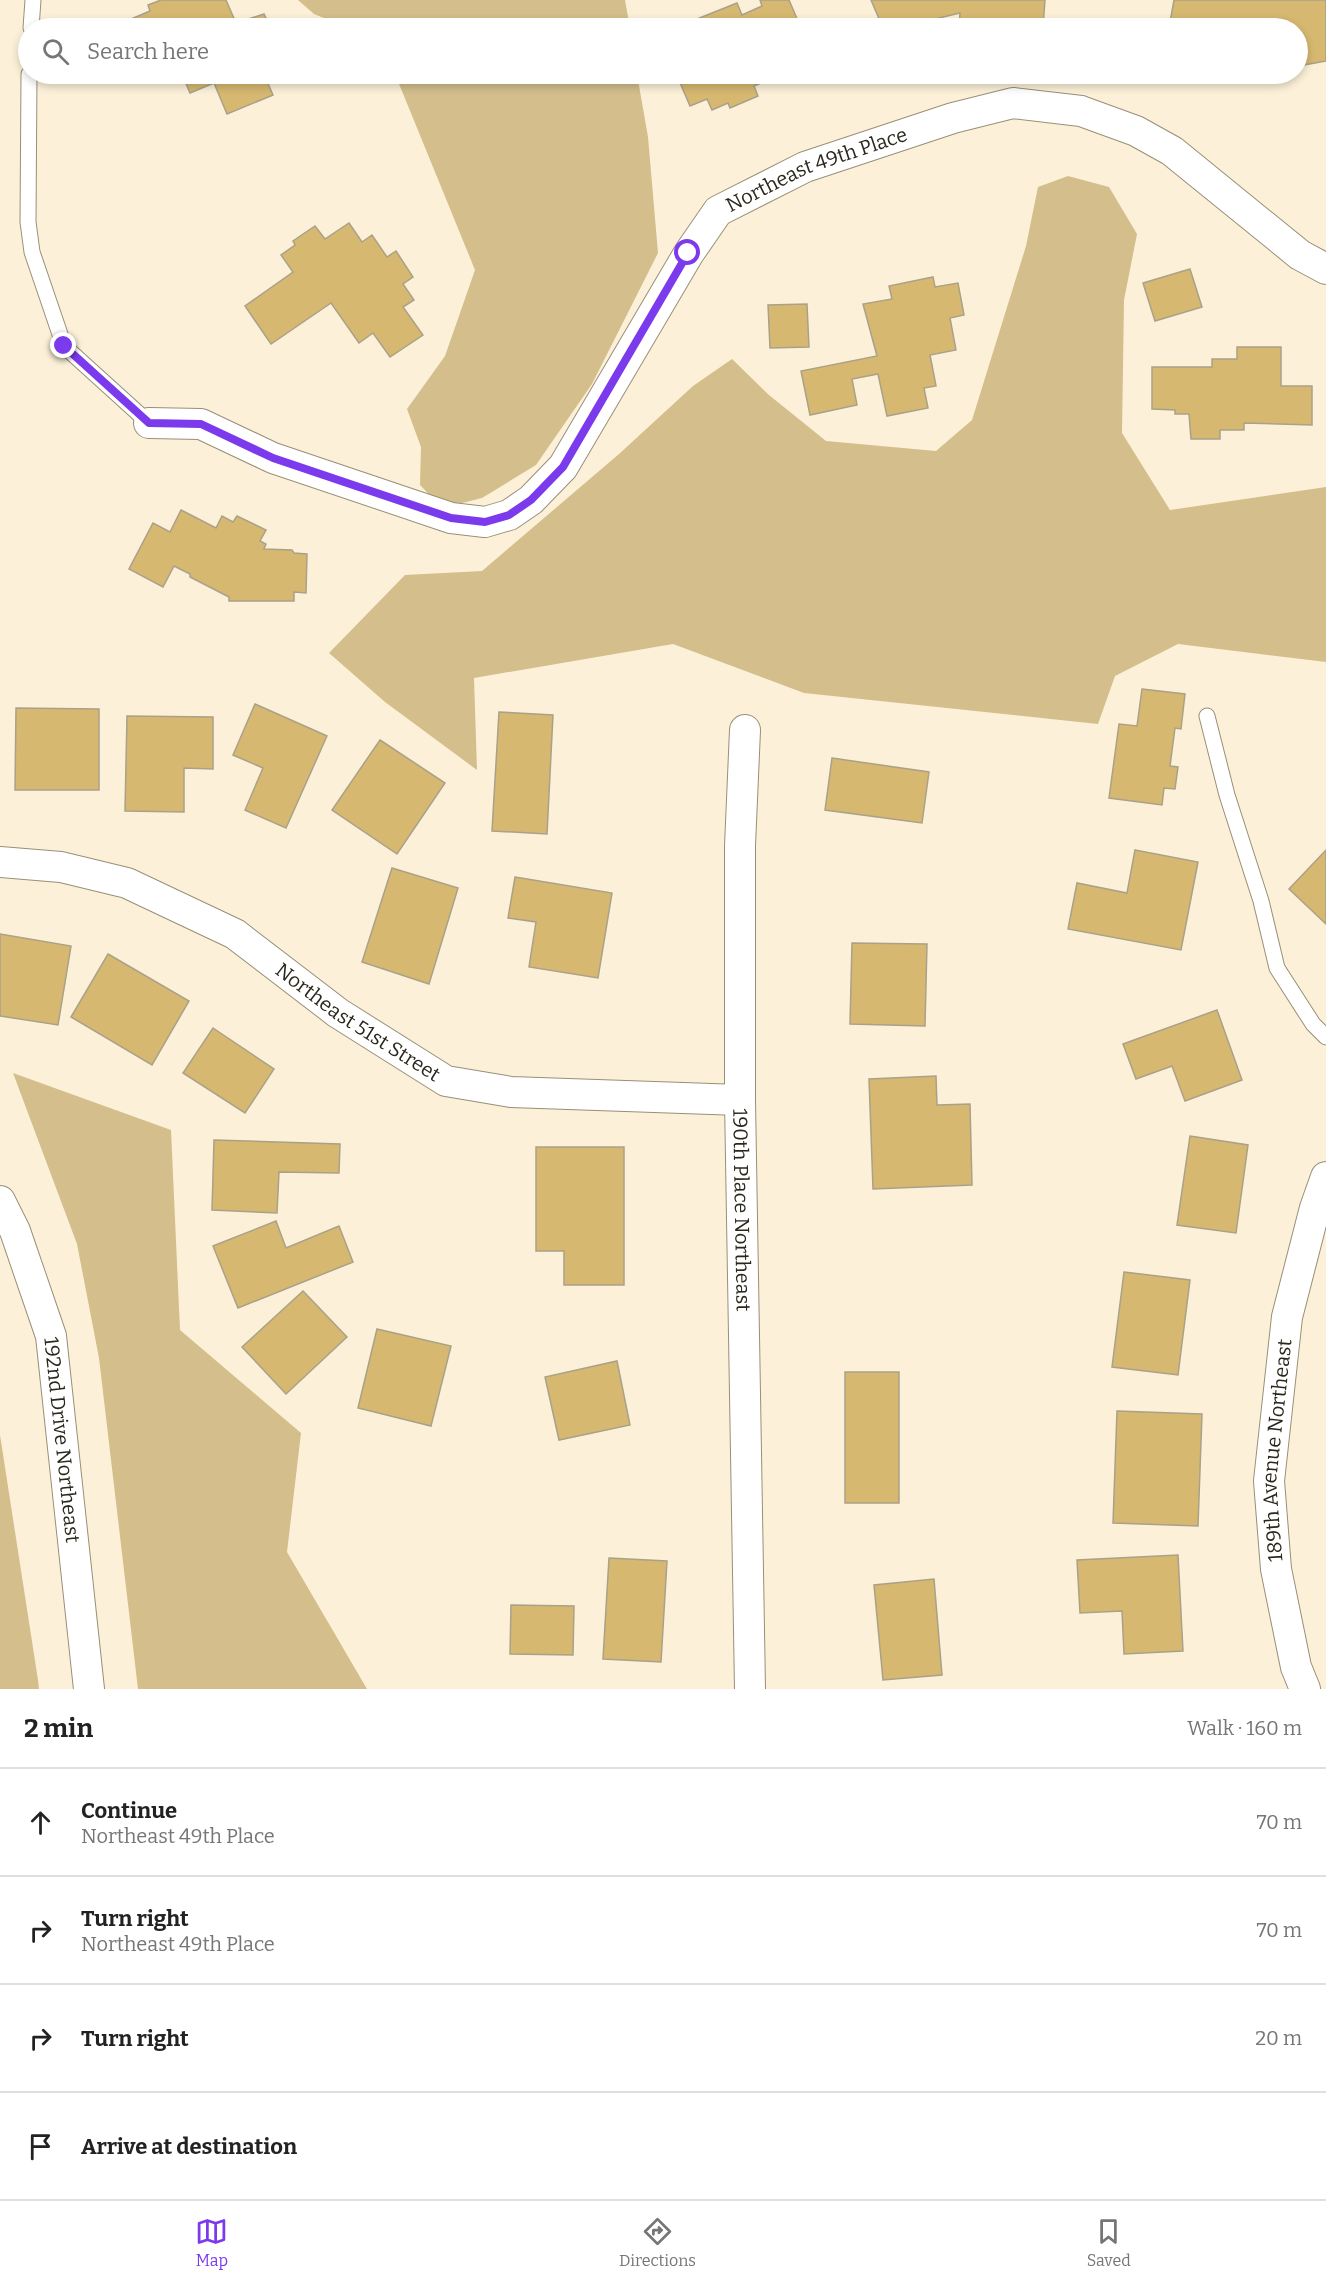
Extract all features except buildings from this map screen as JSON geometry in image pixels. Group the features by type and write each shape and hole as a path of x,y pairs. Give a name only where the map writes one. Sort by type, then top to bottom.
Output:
{"street":[{"name":"Northeast 49th Place","path":"149,423 201,424 273,458 451,518 485,522 509,515 531,500 563,467 688,253 718,211 805,167 953,118 1013,104 1081,111 1136,131 1172,151 1299,255 1326,269"},
{"name":"190th Place Northeast","path":"745,730 740,846 740,1100 750,1689"},
{"name":"Northeast 51st Street","path":"0,862 61,867 127,883 235,934 338,1013 446,1081 511,1092 740,1100"},
{"name":"189th Avenue Northeast","path":"1305,1689 1296,1667 1276,1569 1269,1481 1287,1317 1315,1208 1326,1177"},
{"name":"192nd Drive Northeast","path":"0,1201 15,1231 51,1336 88,1689"}],"lane":[{"path":"32,18 33,0"},
{"path":"29,84 28,222 32,252 64,346 149,423"},
{"path":"1208,716 1227,795 1261,902 1277,968 1313,1024 1326,1037"}],"shaded area":[{"path":"298,0 625,0 628,18 324,18 314,14"},
{"path":"399,84 639,84 648,137 658,253 592,384 536,465 482,498 442,508 420,485 421,447 407,409 445,356 475,270"},
{"path":"1068,176 1109,187 1137,234 1124,300 1122,433 1170,510 1326,487 1326,662 1178,644 1115,676 1098,724 804,693 673,644 474,678 477,770 385,702 329,653 405,575 482,571 619,454 693,386 732,359 769,395 826,441 936,451 972,420 1026,246 1038,187"},
{"path":"13,1073 171,1130 180,1330 301,1433 287,1552 367,1689 138,1689 99,1358 77,1244"},
{"path":"0,1435 38,1680 39,1689 0,1689"}],"route":[{"path":"64,346 149,423 201,424 273,458 451,518 485,522 509,515 531,500 563,467 688,253"}]}
